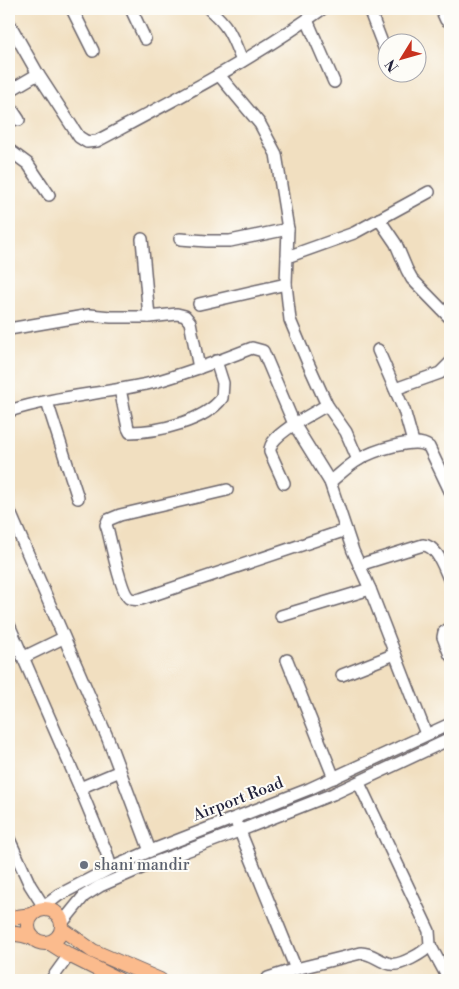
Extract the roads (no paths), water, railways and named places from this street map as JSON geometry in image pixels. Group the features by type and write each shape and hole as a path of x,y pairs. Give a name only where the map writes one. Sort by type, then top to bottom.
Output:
{"main road":[{"path":"9,918 47,909 59,916 62,926 93,951 160,980"},
{"path":"33,938 28,930 29,920 39,910"},
{"path":"9,934 33,938 41,943 50,942 58,937 62,926"},
{"path":"50,942 69,955 118,980"}],"street":[{"path":"72,9 93,51"},
{"path":"131,9 145,40"},
{"path":"209,9 225,23 242,61"},
{"path":"9,23 38,74 79,137 87,142 97,141 242,61 322,9"},
{"path":"369,9 378,32"},
{"path":"441,9 446,20"},
{"path":"307,20 334,82"},
{"path":"9,91 38,74"},
{"path":"219,74 260,124 276,154 288,229 286,284 290,320 327,405 346,432 358,460"},
{"path":"9,105 19,120"},
{"path":"9,150 28,164 49,195"},
{"path":"288,257 345,237 429,192"},
{"path":"380,219 396,244 412,279 450,318"},
{"path":"180,239 230,241 288,229"},
{"path":"142,239 149,317"},
{"path":"199,304 286,284"},
{"path":"9,329 90,315 149,317 177,314 185,316 190,322 199,368"},
{"path":"9,411 151,383 199,368 252,348 263,351 294,424 330,482 346,530 426,734"},
{"path":"378,350 404,410 413,442"},
{"path":"120,389 130,432 186,422 208,410 222,398 223,383 216,361"},
{"path":"395,390 440,373 450,363"},
{"path":"47,402 78,498"},
{"path":"284,483 270,452 270,446 273,441 294,424 327,405"},
{"path":"330,482 358,460 380,451 413,442 424,443 429,447 450,491"},
{"path":"227,490 120,515 108,520 106,525 122,585 128,597 140,599 346,530"},
{"path":"9,510 108,739 150,850"},
{"path":"359,564 423,545 429,545 434,549 450,581"},
{"path":"281,616 370,589"},
{"path":"9,625 80,788 106,851 110,868"},
{"path":"450,628 444,632 443,638 450,655"},
{"path":"24,657 63,638"},
{"path":"342,676 395,654"},
{"path":"288,660 334,778"},
{"name":"Airport Road","path":"39,910 59,895 110,868 150,850 334,778 450,724"},
{"name":"Airport Road","path":"62,926 84,896 100,886 155,862 359,783 450,739"},
{"path":"80,788 120,771"},
{"path":"359,783 429,931 430,945 449,980"},
{"path":"235,818 296,969"},
{"path":"9,839 39,910"},
{"path":"268,978 360,953 368,953 385,962 398,964 423,952 430,945"},
{"path":"50,980 69,955"}],"place":[{"name":"shani mandir","path":"84,865"}]}
